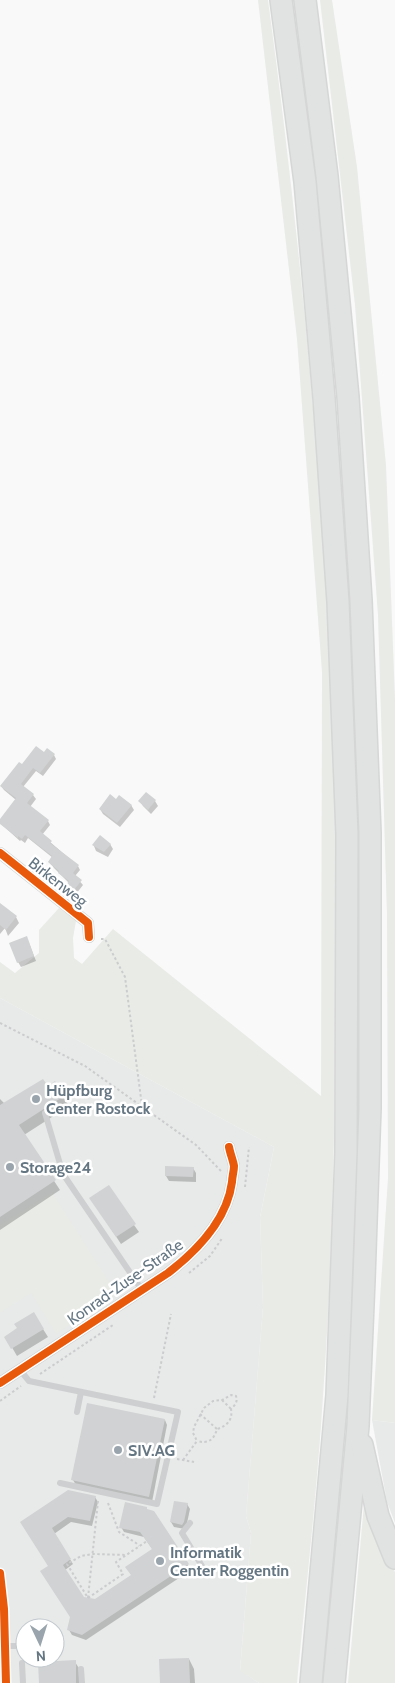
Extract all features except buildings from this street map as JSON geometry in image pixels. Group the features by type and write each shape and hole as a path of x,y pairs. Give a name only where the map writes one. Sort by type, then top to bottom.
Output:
{"highway":[{"path":"281,0 305,182 324,398 338,602 347,834 346,1152 337,1395 311,1683"},
{"path":"305,0 327,176 348,397 361,600 368,775 371,930 370,1108 358,1426 334,1683"},
{"path":"358,1426 378,1516 395,1558"}],"street":[{"name":"Birkenweg","path":"0,853 88,923 89,937"},
{"name":"Konrad-Zuse-Straße","path":"0,1383 186,1260 215,1226 225,1207 231,1190 234,1167 229,1147"}],"lane":[{"path":"45,1113 63,1174 142,1290"},
{"path":"20,1370 29,1381 178,1412 157,1504 60,1484"},
{"path":"77,1412 81,1392"},
{"path":"190,1523 182,1533 202,1566"},
{"path":"0,1646 15,1646"},
{"path":"22,1668 22,1683"},
{"path":"82,1669 82,1683"}],"path":[{"path":"89,937 105,939 125,977 142,1106"},
{"path":"0,1023 85,1066 196,1145 220,1170"},
{"path":"152,1407 171,1314"},
{"path":"197,1442 193,1433 194,1427 200,1413 209,1403 213,1400 222,1400 231,1395 236,1396 236,1405 231,1409"},
{"path":"217,1429 228,1424 232,1414 231,1409 222,1400"},
{"path":"200,1413 217,1429"},
{"path":"197,1442 209,1442 216,1435 217,1429"},
{"path":"183,1460 197,1442"},
{"path":"167,1457 194,1462"},
{"path":"100,1492 106,1498 119,1532 139,1547"},
{"path":"88,1598 100,1492"},
{"path":"88,1598 123,1574 116,1562 147,1541"},
{"path":"88,1598 67,1564 82,1556 93,1554 127,1555"}],"shaded area":[{"path":"258,0 268,0 293,200 303,300 327,601 335,802 335,1062 331,1253 321,1432 297,1683 259,1683 240,1671 251,1533 246,1516 263,1307 260,1217 274,1147 0,998 0,962 15,973 39,953 39,930 59,908 76,921 73,938 74,958 82,964 113,929 321,1096 322,672 297,339"},
{"path":"320,0 332,0 357,167 386,465 395,699 395,1423 372,1420 388,1178 387,915 378,615 355,305"},
{"path":"0,998 274,1147 260,1217 263,1307 246,1516 251,1533 240,1670 259,1683 0,1683"},
{"path":"52,1192 117,1294 56,1334 31,1293 0,1313 0,1225"},
{"path":"372,1420 395,1423 395,1523 387,1502"},
{"path":"365,1493 384,1549 395,1572 395,1683 348,1683"}],"cycle path":[{"path":"0,853 88,923 89,937"},
{"path":"0,1383 168,1273 200,1244 217,1221 229,1196 234,1166 229,1147"},
{"path":"0,1573 4,1609 6,1683"}],"place":[{"name":"Hüpfburg Center Rostock","path":"36,1099"},
{"name":"Storage24","path":"10,1167"},
{"name":"SIV.AG","path":"118,1450"},
{"name":"Informatik Center Roggentin","path":"160,1561"}]}
